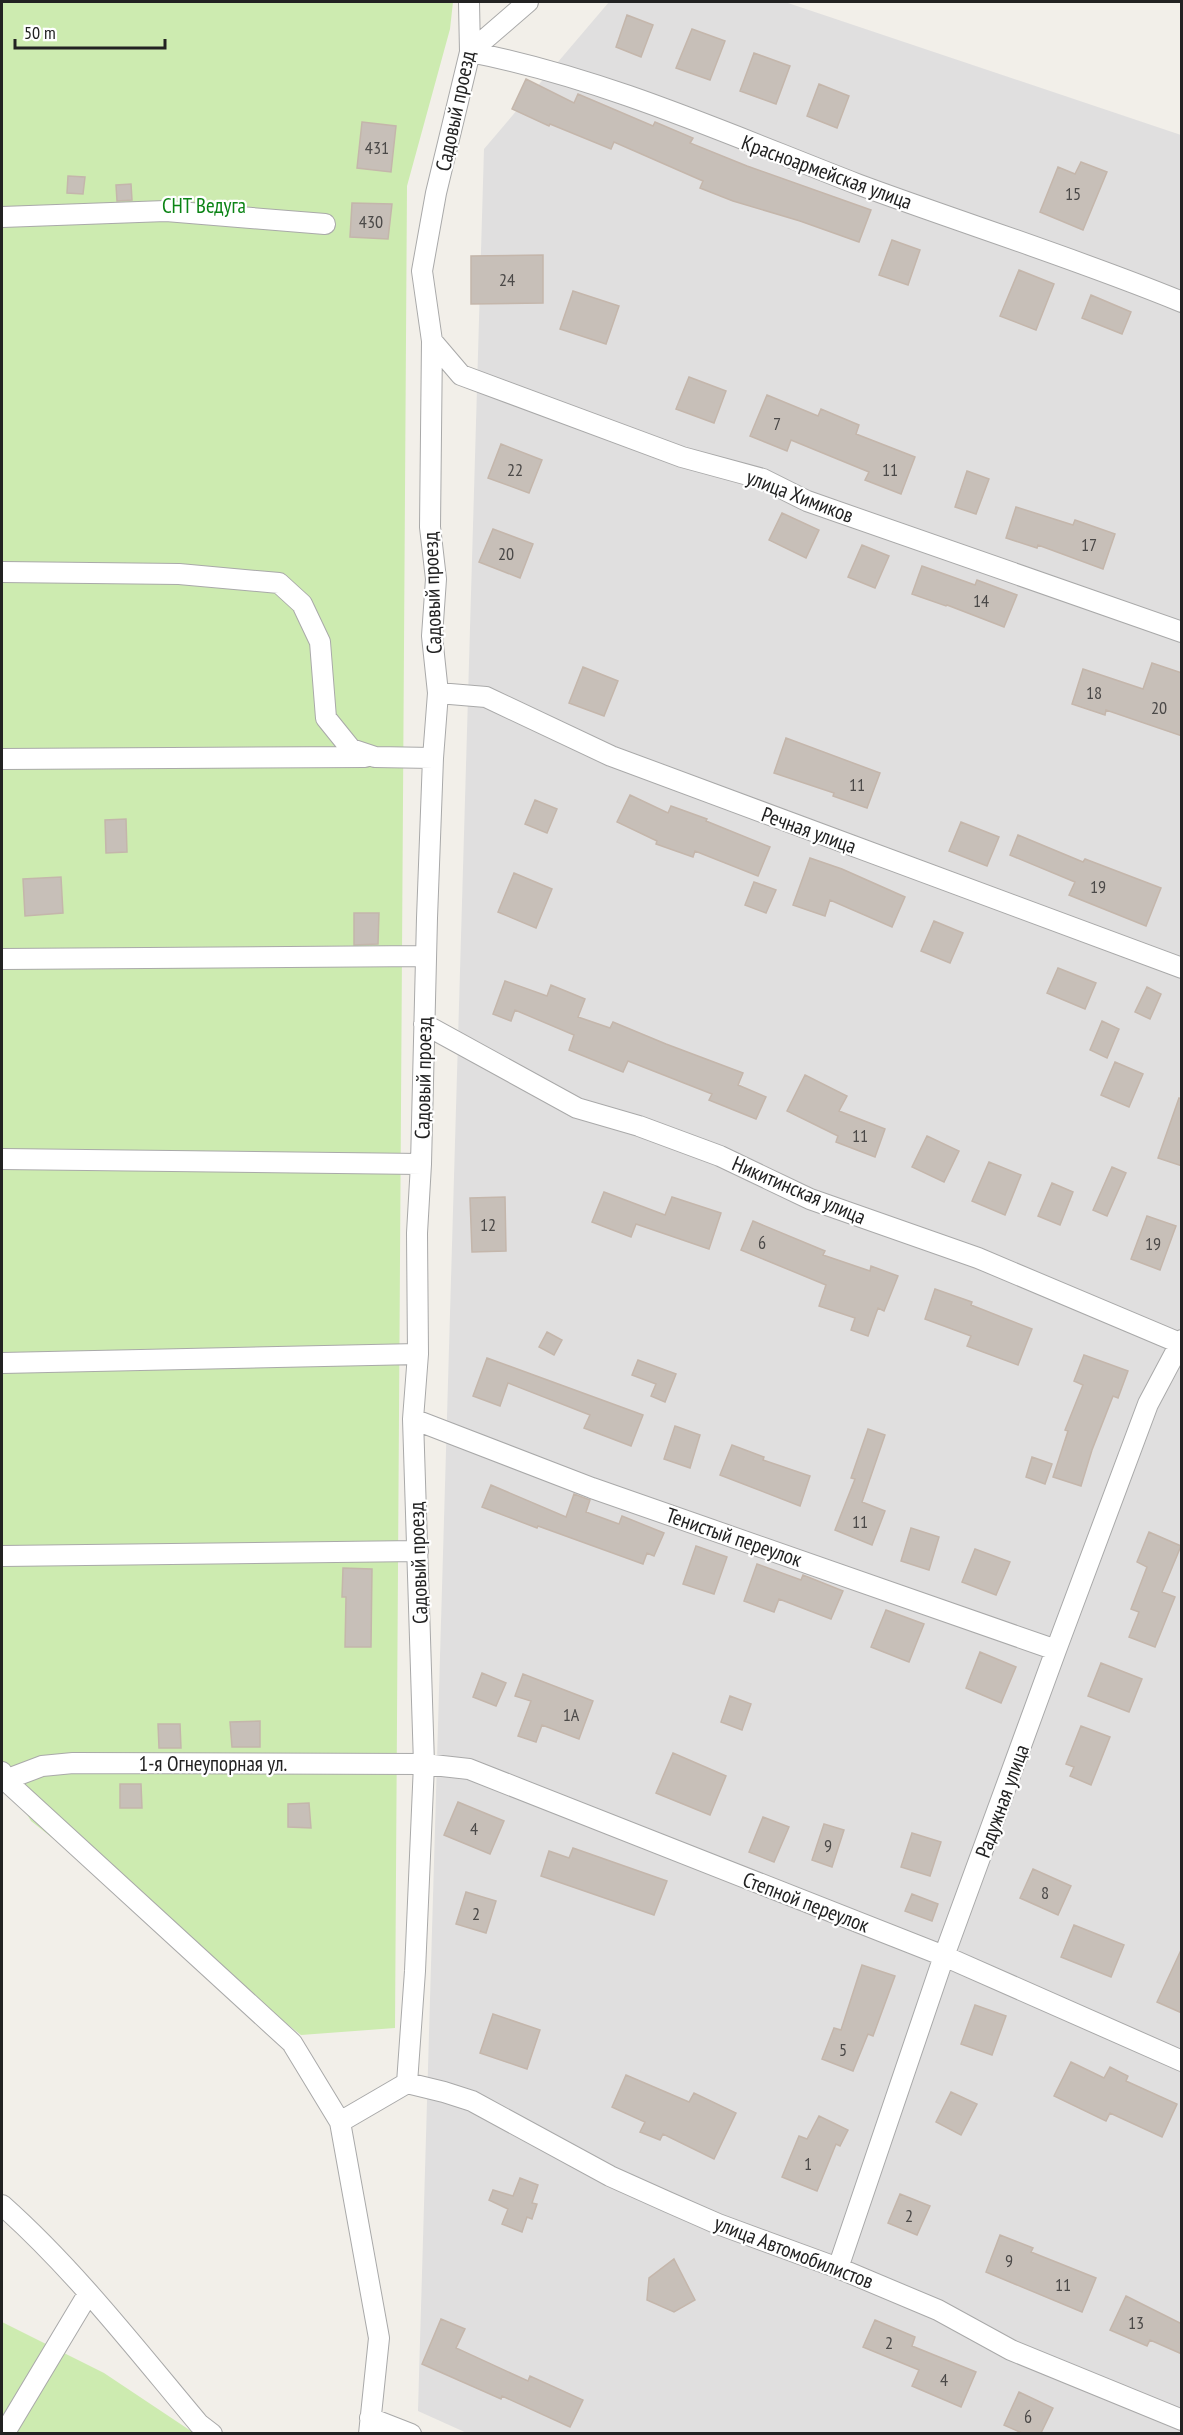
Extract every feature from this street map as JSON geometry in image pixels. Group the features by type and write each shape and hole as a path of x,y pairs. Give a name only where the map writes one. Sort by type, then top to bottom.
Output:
{"street":[{"name":"Садовый проезд","path":"407,2083 415,1971 424,1764 413,1419 418,1354 417,1233 426,956 433,758 438,693 432,636 436,579 430,527 432,341 422,271 436,193 470,52 469,2"},
{"path":"470,52 528,2"},
{"name":"Красноармейская улица","path":"470,52 586,81 876,191 1133,282 1182,302"},
{"path":"2,216 166,211 326,224"},
{"name":"улица Химиков","path":"432,341 461,375 682,457 763,479 807,501 1182,632"},
{"path":"2,572 179,574 251,579 279,584 302,604 320,642 326,718 351,748 375,757"},
{"name":"Речная улица","path":"438,693 486,697 611,756 1182,968"},
{"path":"2,759 433,758"},
{"path":"2,959 426,956"},
{"name":"Никитинская улица","path":"424,1024 577,1108 639,1126 720,1156 810,1199 978,1258 1181,1343"},
{"path":"2,1160 421,1164"},
{"name":"Радужная улица","path":"838,2268 944,1956 1056,1650 1148,1404 1181,1343"},
{"path":"2,1364 418,1354"},
{"name":"Тенистый переулок","path":"413,1419 592,1488 1056,1650"},
{"path":"2,1556 418,1551"},
{"name":"1-я Огнеупорная ул.","path":"3,1776 42,1766 73,1762 424,1764"},
{"name":"Степной переулок","path":"424,1764 469,1769 944,1956 1182,2061"},
{"path":"3,1776 292,2043 340,2121 379,2338 369,2426 411,2433"},
{"path":"340,2121 407,2083"},
{"name":"улица Автомобилистов","path":"407,2083 472,2101 619,2180 718,2224 838,2268 938,2310 1011,2350 1182,2421"},
{"path":"2,2205 31,2230 199,2424 213,2433"},
{"path":"4,2433 88,2294"}],"shaded area":[{"path":"609,2 785,2 1181,135 1181,2433 469,2434 418,2411 484,149"}],"green space":[{"name":"СНТ Ведуга","path":"2,2 453,2 450,29 407,186 395,2028 301,2035 31,1821 2,1773"},
{"path":"2,2322 104,2373 194,2433 2,2433"}],"building":[{"path":"627,15 653,25 641,57 616,47"},
{"path":"692,29 725,41 710,80 676,68"},
{"path":"754,53 790,66 776,104 740,91"},
{"path":"526,79 574,103 578,94 653,126 655,122 693,138 690,143 871,210 859,242 733,201 700,188 703,181 614,142 611,149 550,124 549,126 512,109"},
{"path":"819,84 849,96 837,128 807,116"},
{"path":"362,122 396,126 391,172 357,168"},
{"path":"1081,162 1107,172 1083,230 1040,212 1058,167 1075,174"},
{"path":"68,176 85,177 83,194 67,193"},
{"path":"131,184 132,200 117,201 116,185"},
{"path":"352,203 392,204 388,239 350,237"},
{"path":"892,240 920,250 908,285 879,275"},
{"path":"543,255 543,303 471,304 471,256"},
{"path":"1019,270 1054,284 1036,330 1000,316"},
{"path":"573,291 619,306 606,344 560,329"},
{"path":"1091,295 1131,312 1122,334 1082,318"},
{"path":"689,377 726,391 714,423 676,409"},
{"path":"767,395 818,416 821,409 859,425 856,434 915,457 901,494 865,480 869,472 791,440 787,451 750,436"},
{"path":"501,444 542,460 529,493 488,478"},
{"path":"967,471 989,479 976,514 955,507"},
{"path":"1016,507 1073,525 1075,520 1115,534 1103,569 1038,545 1037,548 1006,538"},
{"path":"782,513 819,530 806,558 769,540"},
{"path":"493,529 533,544 520,578 479,562"},
{"path":"862,545 889,556 875,588 848,577"},
{"path":"922,566 975,585 977,580 1017,595 1004,627 912,594"},
{"path":"1152,663 1182,673 1182,736 1106,710 1105,715 1072,704 1083,669 1143,689"},
{"path":"583,667 618,681 604,716 569,703"},
{"path":"786,738 880,773 867,808 833,796 834,793 774,773"},
{"path":"630,795 668,813 671,806 707,819 706,821 770,847 758,876 695,851 693,857 656,844 657,841 617,822"},
{"path":"535,800 557,809 547,833 525,824"},
{"path":"126,819 127,852 106,853 105,820"},
{"path":"961,822 999,837 987,866 949,851"},
{"path":"1018,835 1083,862 1085,859 1161,888 1146,926 1069,895 1075,882 1010,855"},
{"path":"810,858 842,869 905,897 892,927 830,900 825,916 793,905"},
{"path":"514,873 552,889 536,928 498,912"},
{"path":"61,877 63,913 25,916 23,879"},
{"path":"754,882 776,890 766,913 745,905"},
{"path":"354,913 379,913 378,944 354,945"},
{"path":"934,921 963,933 950,963 921,951"},
{"path":"1058,968 1096,983 1085,1009 1047,993"},
{"path":"505,981 547,996 551,985 585,999 578,1017 610,1028 613,1022 743,1073 738,1085 766,1097 756,1119 709,1100 712,1094 628,1061 623,1072 569,1050 574,1035 515,1010 511,1021 493,1014"},
{"path":"1147,987 1161,994 1150,1019 1135,1012"},
{"path":"1102,1021 1119,1029 1107,1058 1090,1050"},
{"path":"1115,1062 1143,1074 1129,1107 1101,1095"},
{"path":"805,1075 847,1096 839,1111 885,1129 875,1157 836,1142 838,1136 787,1111"},
{"path":"1179,1098 1182,1099 1182,1166 1158,1158"},
{"path":"927,1136 959,1151 944,1182 912,1167"},
{"path":"989,1162 1021,1175 1005,1215 972,1201"},
{"path":"1112,1167 1126,1173 1107,1216 1093,1210"},
{"path":"1052,1183 1073,1192 1060,1225 1038,1216"},
{"path":"604,1192 665,1215 672,1197 721,1213 709,1249 636,1224 631,1237 592,1222"},
{"path":"505,1197 506,1251 472,1252 470,1198"},
{"path":"1147,1216 1176,1226 1160,1270 1131,1259"},
{"path":"753,1221 825,1251 823,1255 870,1271 871,1266 898,1276 884,1311 878,1308 868,1336 851,1330 855,1318 819,1306 826,1285 741,1250"},
{"path":"935,1289 972,1302 971,1305 1032,1329 1018,1365 967,1346 971,1336 925,1319"},
{"path":"547,1332 562,1340 554,1355 539,1347"},
{"path":"1084,1355 1128,1371 1118,1398 1113,1396 1081,1486 1053,1477 1068,1431 1065,1430 1083,1385 1074,1381"},
{"path":"487,1358 643,1415 631,1446 584,1428 590,1415 508,1383 500,1406 473,1396"},
{"path":"638,1360 676,1374 665,1402 651,1396 656,1384 632,1375"},
{"path":"675,1426 700,1435 690,1468 664,1459"},
{"path":"868,1429 885,1435 862,1502 885,1511 872,1545 835,1530 855,1479 851,1478"},
{"path":"732,1445 764,1457 763,1460 810,1476 800,1506 720,1475"},
{"path":"1032,1457 1052,1464 1045,1484 1026,1477"},
{"path":"491,1485 566,1517 574,1494 590,1500 586,1512 619,1524 622,1516 664,1533 654,1556 647,1553 643,1564 482,1507"},
{"path":"911,1528 939,1537 929,1570 901,1561"},
{"path":"1149,1532 1181,1546 1162,1592 1175,1597 1155,1647 1129,1637 1139,1612 1131,1609 1147,1567 1137,1562"},
{"path":"696,1546 727,1557 714,1594 683,1584"},
{"path":"975,1549 1010,1562 996,1595 962,1582"},
{"path":"757,1564 801,1580 803,1575 843,1591 831,1619 779,1599 774,1612 744,1601"},
{"path":"343,1568 372,1569 371,1647 345,1647 346,1597 342,1597"},
{"path":"886,1610 924,1624 909,1662 871,1647"},
{"path":"980,1652 1016,1667 1001,1703 966,1688"},
{"path":"1101,1663 1142,1679 1129,1712 1088,1696"},
{"path":"482,1673 506,1683 496,1706 473,1697"},
{"path":"523,1674 593,1701 579,1739 542,1725 536,1742 518,1736 531,1701 515,1696"},
{"path":"730,1696 751,1704 742,1730 721,1722"},
{"path":"260,1721 260,1747 232,1747 230,1722"},
{"path":"158,1724 180,1724 181,1748 159,1748"},
{"path":"1081,1726 1110,1737 1091,1785 1070,1776 1074,1767 1066,1764"},
{"path":"673,1753 726,1776 710,1815 656,1793"},
{"path":"120,1784 141,1784 142,1808 120,1808"},
{"path":"458,1802 504,1821 490,1854 444,1835"},
{"path":"309,1803 311,1828 288,1827 288,1804"},
{"path":"763,1817 789,1827 774,1862 749,1852"},
{"path":"824,1824 844,1830 832,1867 812,1860"},
{"path":"912,1833 941,1842 930,1876 901,1867"},
{"path":"573,1848 667,1881 654,1915 541,1876 549,1851 569,1858"},
{"path":"1033,1869 1071,1886 1058,1915 1020,1898"},
{"path":"466,1892 496,1901 486,1933 456,1924"},
{"path":"912,1894 938,1904 932,1921 905,1911"},
{"path":"1074,1925 1124,1945 1111,1977 1061,1957"},
{"path":"1182,1948 1182,2013 1157,2002"},
{"path":"862,1965 895,1976 873,2036 868,2034 853,2071 822,2059 834,2028 841,2030"},
{"path":"975,2005 1006,2016 992,2055 961,2044"},
{"path":"493,2014 540,2030 527,2069 480,2053"},
{"path":"1071,2062 1104,2078 1110,2067 1128,2076 1126,2081 1177,2104 1162,2137 1110,2113 1106,2121 1054,2096"},
{"path":"626,2075 689,2102 694,2093 736,2113 714,2159 663,2134 660,2140 640,2132 645,2122 612,2107"},
{"path":"951,2092 977,2104 961,2135 936,2122"},
{"path":"819,2116 848,2130 840,2146 836,2144 817,2191 782,2177 799,2136 807,2139"},
{"path":"520,2178 538,2185 532,2203 537,2204 532,2219 527,2217 522,2232 502,2224 508,2209 489,2200 493,2190 513,2196"},
{"path":"900,2194 930,2206 917,2235 888,2223"},
{"path":"1000,2235 1033,2248 1031,2252 1096,2278 1082,2312 986,2272"},
{"path":"674,2259 695,2300 674,2312 647,2300 649,2278"},
{"path":"1126,2296 1182,2324 1182,2354 1150,2340 1147,2346 1110,2330"},
{"path":"441,2319 465,2329 456,2348 528,2381 530,2376 583,2400 570,2427 502,2396 501,2399 422,2364"},
{"path":"875,2320 915,2337 912,2346 976,2372 961,2407 912,2386 919,2370 863,2347"},
{"path":"1019,2392 1053,2408 1041,2433 1022,2433 1004,2425"}]}
